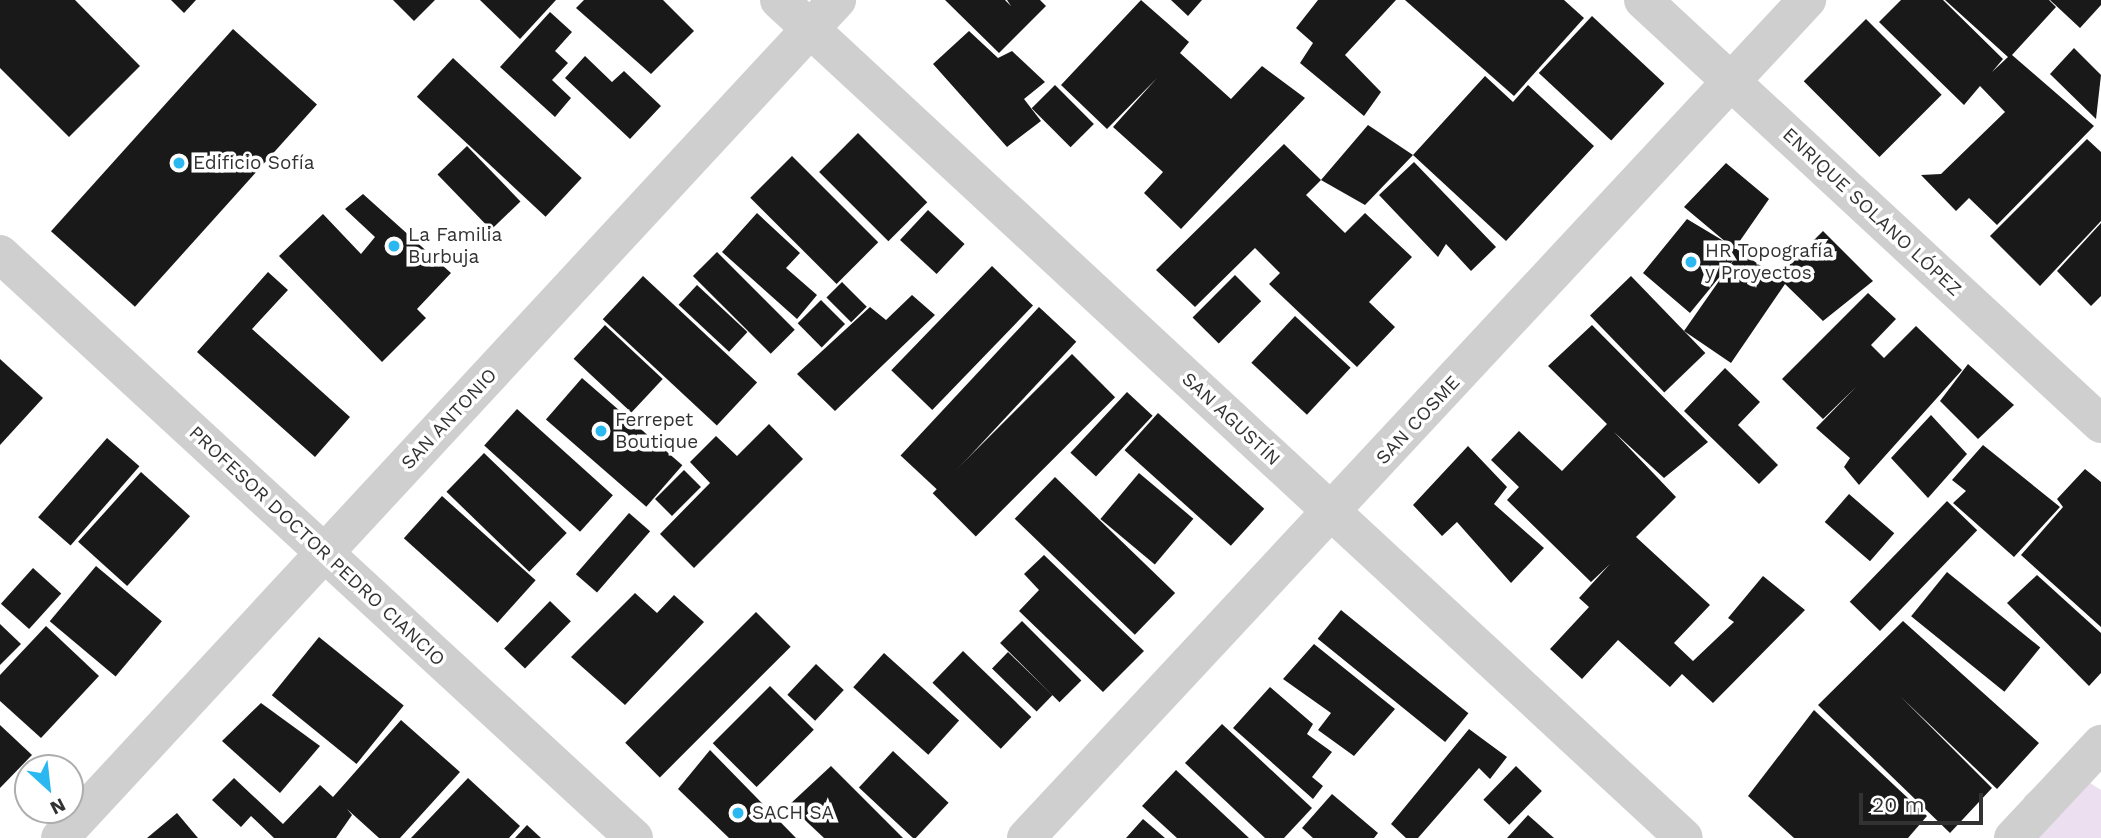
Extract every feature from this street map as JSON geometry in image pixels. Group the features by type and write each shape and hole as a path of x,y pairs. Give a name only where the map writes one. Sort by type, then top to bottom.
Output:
{"street":[{"name":"SAN AGUSTÍN","path":"779,0 1684,838"},
{"name":"SAN ANTONIO","path":"60,838 837,0"},
{"name":"ENRIQUE SOLANO LÓPEZ","path":"1643,0 2101,424"},
{"name":"SAN COSME","path":"1026,838 1332,513 1807,0"},
{"name":"PROFESOR DOCTOR PEDRO CIANCIO","path":"0,254 634,838"},
{"path":"2013,838 2101,744"}],"shaded area":[{"path":"2090,783 2101,790 2101,838 2008,838 2025,796 2039,785"}],"building":[{"path":"0,0 75,0 140,66 69,137 0,68"},
{"path":"171,0 196,0 184,13"},
{"path":"393,0 435,0 414,21"},
{"path":"480,0 556,0 520,39"},
{"path":"584,0 663,0 694,31 651,74 576,8"},
{"path":"945,0 1005,0 1011,6 1007,0 1040,0 1046,6 999,53"},
{"path":"1141,0 1189,42 1180,53 1231,99 1262,66 1305,98 1181,229 1144,193 1163,172 1113,127 1157,78 1107,129 1061,85"},
{"path":"1171,0 1202,0 1188,16"},
{"path":"1318,0 1396,0 1345,55 1381,92 1364,116 1300,63 1313,43 1296,28"},
{"path":"1405,0 1564,0 1584,18 1514,96"},
{"path":"1901,0 1943,0 2003,59 1992,72 2008,57 1945,0 2049,0 2056,7 2012,55 2094,126 1997,225 1969,198 1956,211 1921,175 1941,174 2005,112 1980,86 1964,105 1879,22"},
{"path":"2050,0 2101,0 2101,5 2080,28"},
{"path":"550,12 572,32 555,51 568,63 552,80 571,98 555,117 500,67"},
{"path":"1592,16 1664,84 1611,141 1539,73"},
{"path":"1866,19 1942,95 1879,157 1804,81"},
{"name":"Edificio Sofía","path":"233,29 317,105 135,307 51,231"},
{"path":"969,31 998,58 1012,51 1045,82 1024,99 1041,121 1007,147 933,64"},
{"path":"2074,48 2101,75 2096,119 2050,74"},
{"path":"585,56 612,82 624,71 661,106 630,139 565,78"},
{"path":"453,58 582,178 546,217 417,97"},
{"path":"1485,76 1513,102 1528,85 1594,146 1506,241 1413,155"},
{"path":"1055,85 1094,124 1071,147 1032,108"},
{"path":"1368,125 1413,155 1365,205 1321,180"},
{"path":"858,133 927,202 888,241 819,172"},
{"path":"2087,139 2101,152 2101,221 2040,286 1990,236"},
{"path":"1284,144 1321,180 1306,195 1345,233 1365,213 1412,257 1369,302 1395,327 1357,367 1269,284 1280,273 1255,248 1195,307 1156,270"},
{"path":"467,146 520,201 491,230 438,174"},
{"path":"792,156 878,242 837,284 750,198"},
{"path":"1414,162 1496,247 1471,271 1446,244 1438,257 1379,195"},
{"path":"1726,163 1769,199 1735,248 1777,277 1823,231 1873,281 1823,321 1785,284 1731,363 1684,331 1735,258 1690,313 1643,273 1687,219 1727,243 1684,207"},
{"path":"363,194 451,273 417,309 426,318 382,362 279,256 323,214 361,254 375,237 345,209"},
{"path":"928,210 965,244 937,274 900,240"},
{"path":"757,213 800,253 786,268 817,295 797,319 722,252"},
{"path":"2101,223 2101,296 2091,306 2057,271"},
{"path":"717,252 795,330 771,354 693,276"},
{"path":"992,266 1033,306 932,410 891,370"},
{"path":"268,272 288,290 252,329 350,417 315,457 197,352"},
{"path":"1235,275 1261,301 1219,344 1193,317"},
{"path":"643,276 757,382 717,426 603,319"},
{"path":"1631,276 1705,353 1664,393 1590,316"},
{"path":"842,282 867,307 851,322 826,298"},
{"path":"697,285 747,332 729,352 679,305"},
{"path":"1868,293 1896,319 1871,345 1884,358 1916,326 1962,370 1859,485 1844,467 1850,458 1816,428 1856,387 1823,419 1782,379"},
{"path":"912,295 935,315 835,411 797,374 870,307 886,320"},
{"path":"821,300 845,324 822,347 798,323"},
{"path":"1039,307 1076,342 938,490 901,455"},
{"path":"1295,316 1351,368 1307,415 1251,363"},
{"path":"605,325 663,379 631,413 574,359"},
{"path":"1592,325 1708,442 1664,478 1614,432 1676,497 1636,537 1710,605 1674,643 1693,661 1734,622 1728,618 1763,576 1805,610 1713,703 1682,674 1670,687 1618,640 1582,679 1550,649 1589,607 1579,598 1610,564 1591,582 1507,500 1519,487 1491,460 1519,431 1562,471 1607,424 1548,366"},
{"path":"1072,354 1115,397 976,536 933,493"},
{"path":"0,359 43,398 0,445"},
{"path":"1968,364 2014,405 1978,439 1940,401"},
{"path":"1725,368 1760,402 1738,425 1778,465 1759,484 1684,411"},
{"name":"Ferrepet Boutique","path":"582,378 682,465 646,507 546,420"},
{"path":"1127,392 1153,416 1096,477 1070,453"},
{"path":"517,409 613,495 580,532 484,445"},
{"path":"1158,413 1264,509 1231,546 1125,450"},
{"path":"1931,415 1967,454 1928,498 1891,458"},
{"path":"769,424 803,459 694,568 660,534 710,483 690,462 716,436 737,456"},
{"path":"107,438 139,466 71,545 38,517"},
{"path":"1983,445 2060,507 2014,557 1953,503 1966,491 1952,480"},
{"path":"1468,446 1507,487 1494,504 1544,548 1511,583 1457,522 1442,536 1413,505"},
{"path":"484,453 567,533 529,572 446,492"},
{"path":"2085,469 2101,482 2101,627 2021,555 2063,507 2057,499"},
{"path":"684,470 701,487 672,516 655,499"},
{"path":"141,472 190,516 127,586 78,542"},
{"path":"1139,473 1193,519 1155,565 1100,519"},
{"path":"1055,477 1175,593 1135,635 1015,519"},
{"path":"1849,494 1894,533 1870,561 1825,522"},
{"path":"442,496 536,580 497,623 404,538"},
{"path":"1947,501 1977,530 1880,631 1850,602"},
{"path":"629,513 650,531 597,593 576,574"},
{"path":"1044,555 1144,651 1103,692 1019,611 1039,590 1024,574"},
{"path":"96,566 162,621 116,676 50,621"},
{"path":"33,568 61,593 29,629 1,604"},
{"path":"1947,572 2040,648 2004,692 1911,616"},
{"path":"2037,575 2101,633 2101,673 2089,686 2007,603"},
{"path":"635,593 657,613 674,595 704,622 625,705 571,657"},
{"path":"550,601 571,621 525,669 504,648"},
{"path":"1341,610 1468,713 1445,742 1318,639"},
{"path":"756,612 791,647 660,777 625,743"},
{"path":"1022,621 1081,680 1059,702 1000,643"},
{"path":"1903,621 2039,743 1997,789 1901,697 1992,788 1950,833 1818,705"},
{"path":"0,624 21,644 0,665"},
{"path":"46,626 99,676 41,738 0,701 0,675"},
{"path":"319,637 404,706 357,764 272,695"},
{"path":"1314,644 1395,709 1354,756 1318,730 1331,713 1283,679"},
{"path":"963,651 1031,717 1001,749 932,683"},
{"path":"1008,652 1053,695 1037,712 992,669"},
{"path":"884,653 959,721 928,755 853,687"},
{"path":"816,664 844,690 815,721 787,695"},
{"path":"770,686 814,730 757,787 713,743"},
{"path":"1270,687 1313,724 1307,734 1332,752 1312,777 1323,786 1313,799 1233,728"},
{"path":"261,703 320,746 280,793 222,741"},
{"path":"1814,710 1927,816 1908,838 1794,838 1748,796"},
{"path":"401,720 460,772 400,838 379,838 347,809 352,815 336,838 274,838 251,816 241,827 212,800 234,778 283,824 320,785 333,797"},
{"path":"1222,724 1312,808 1284,838 1265,838 1185,763"},
{"path":"0,725 31,754 14,754 14,774 0,788"},
{"path":"1469,729 1507,757 1490,779 1479,768 1418,838 1406,838 1391,824"},
{"name":"SACH SA","path":"710,750 796,838 729,838 678,789"},
{"path":"893,751 949,803 913,838 859,788"},
{"path":"831,766 903,838 824,838 789,805"},
{"path":"1516,766 1542,791 1509,825 1483,800"},
{"path":"1176,770 1249,838 1177,838 1142,806"},
{"path":"468,778 520,826 509,838 411,838"},
{"path":"1332,794 1378,833 1374,838 1313,838 1302,828"},
{"path":"177,813 198,838 147,838"},
{"path":"1528,815 1554,838 1507,838"},
{"path":"1143,819 1165,838 1126,838"},
{"path":"527,825 541,838 515,838"}],"place":[{"name":"Edificio Sofía","path":"179,163"},
{"name":"La Familia Burbuja","path":"394,246"},
{"name":"HR Topografía y Proyectos","path":"1691,262"},
{"name":"Ferrepet Boutique","path":"601,431"},
{"name":"SACH SA","path":"738,813"}]}
